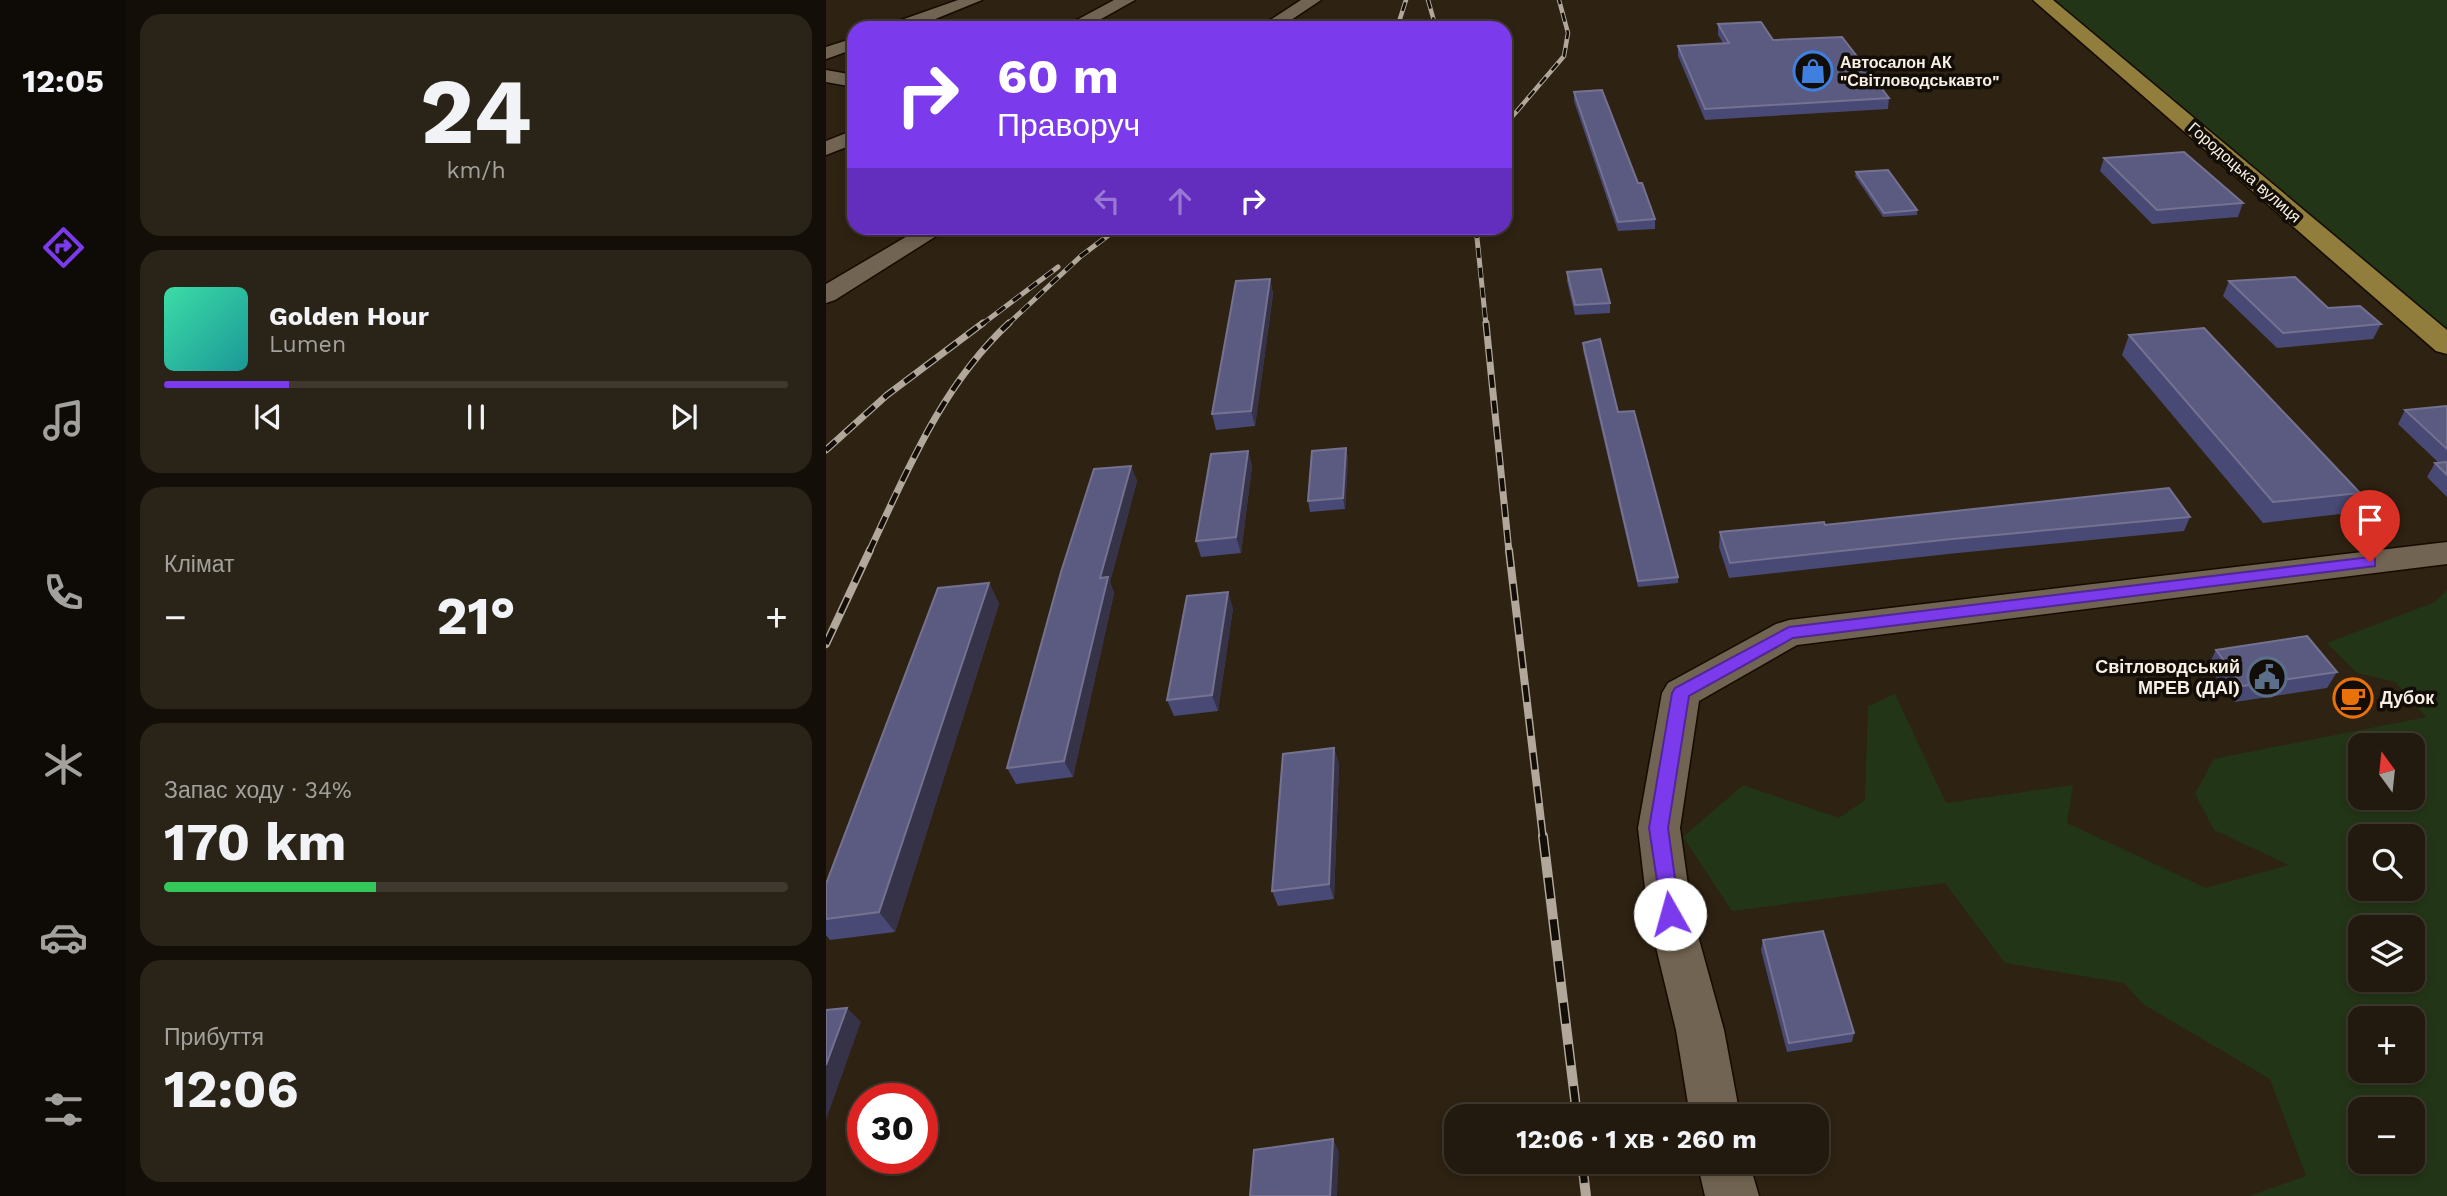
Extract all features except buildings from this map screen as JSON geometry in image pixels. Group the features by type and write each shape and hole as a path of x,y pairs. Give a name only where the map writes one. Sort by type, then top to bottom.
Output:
{"main road":[{"name":"Городоцька вулиця","path":"2042,0 2447,345"}],"street":[{"path":"916,21 974,0"},
{"path":"1085,21 1127,0"},
{"path":"1278,21 1313,0"},
{"path":"826,53 847,46"},
{"path":"826,76 847,80"},
{"path":"826,149 847,139"},
{"path":"826,295 925,235"},
{"path":"1713,1104 1700,1030 1670,914 1659,828 1681,693 1789,633 2447,553"},
{"path":"1726,1174 1732,1196"}],"green space":[{"path":"2055,0 2447,0 2447,330 2437,321"},
{"path":"2447,590 2447,1196 2249,1196 2306,1176 2270,1079 2143,1004 2124,983 2005,963 1945,883 1732,911 1683,837 1743,785 1839,818 1865,800 1868,706 1895,694 1946,803 2073,785 2067,823 2206,888 2289,865 2214,830 2195,794 2214,759 2426,717 2395,682 2357,673 2327,643 2435,602"}],"railway":[{"path":"1399,21 1406,0"},
{"path":"1428,0 1434,21"},
{"path":"1512,117 1564,56 1568,33 1559,0"},
{"path":"1007,325 1081,256 1109,235"},
{"path":"1477,235 1486,325"},
{"path":"981,325 1058,267"},
{"path":"826,450 887,395 983,323"},
{"path":"1486,323 1509,552"},
{"path":"869,552 912,460 945,401 985,347 1007,325"},
{"path":"826,644 870,550"},
{"path":"1509,550 1543,838"},
{"path":"1543,836 1576,1104"},
{"path":"1583,1174 1586,1196"}],"place":[{"name":"Автосалон АК \"Світловодськавто\"","path":"1813,71"},
{"name":"Світловодський МРЕВ (ДАІ)","path":"2267,677"},
{"name":"Дубок","path":"2353,698"}],"route":[{"path":"1670,914 1659,828 1681,693 1789,633 2370,562"}]}
